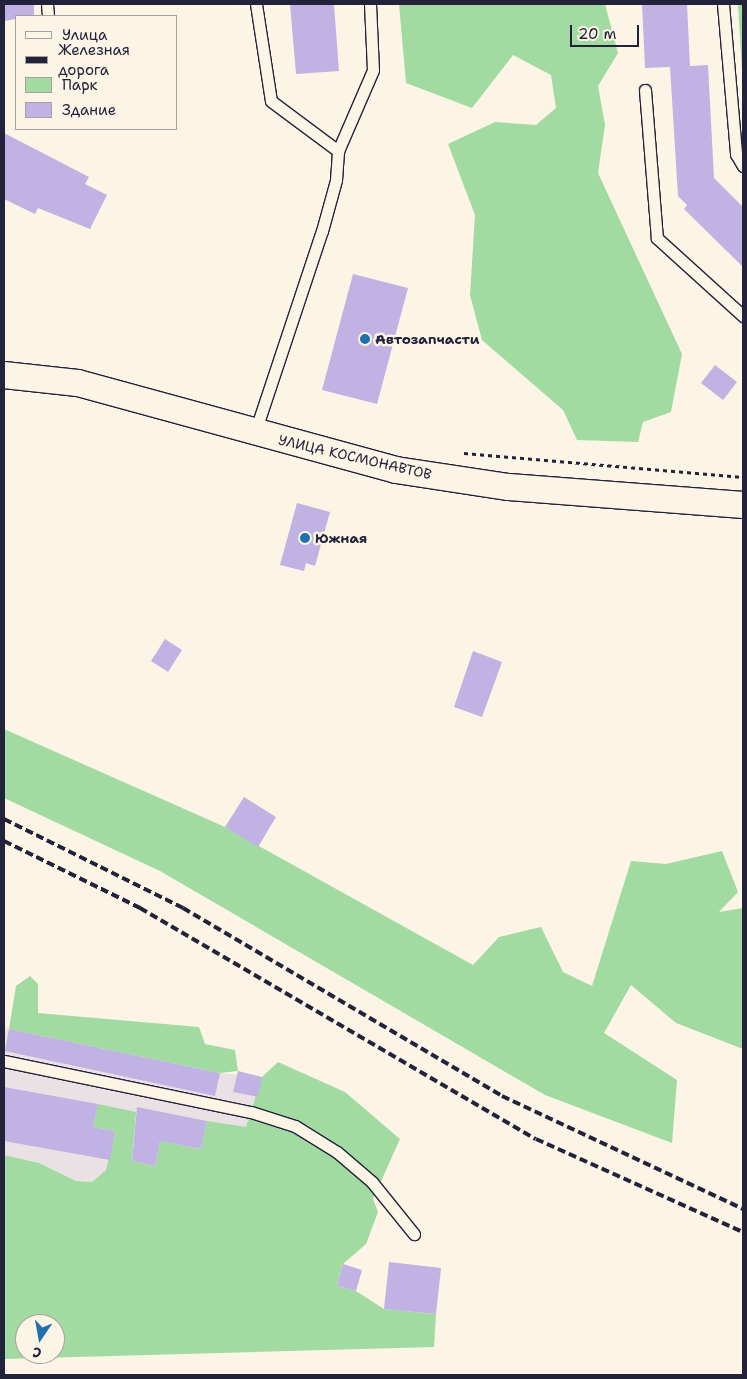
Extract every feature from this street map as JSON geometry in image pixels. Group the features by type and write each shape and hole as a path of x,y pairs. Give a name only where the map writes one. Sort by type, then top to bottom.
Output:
{"street":[{"name":"УЛИЦА КОСМОНАВТОВ","path":"4,375 78,383 254,433 396,470 494,485 743,505"}],"lane":[{"path":"256,4 271,101 338,151"},
{"path":"254,433 322,231 336,180 338,151 373,70 370,4"},
{"path":"723,4 736,154 743,166"},
{"path":"645,90 657,238 743,316"},
{"path":"4,1061 250,1112 294,1126 337,1152 372,1182 414,1234"}],"path":[{"path":"454,452 743,478"}],"shaded area":[{"path":"4,1028 220,1073 262,1077 258,1097 246,1127 155,1166 132,1161 137,1136 115,1131 106,1170 92,1182 76,1181 39,1163 4,1155"}],"green space":[{"path":"399,4 605,4 618,53 598,86 605,125 598,173 682,354 671,412 643,422 638,442 577,440 563,410 482,340 470,295 475,215 448,144 495,122 536,125 556,108 551,75 513,55 472,108 406,83"},
{"path":"738,4 743,4 742,71"},
{"path":"4,729 225,827 473,965 499,937 541,927 563,972 592,986 631,861 666,864 722,851 738,892 719,912 743,908 743,1049 676,1023 631,985 604,1033 677,1080 672,1143 545,1095 160,871 4,798"},
{"path":"30,976 38,984 38,1013 199,1027 205,1044 235,1050 238,1071 220,1073 9,1029 16,986"},
{"path":"278,1062 345,1092 400,1139 373,1199 378,1212 366,1244 343,1264 337,1286 356,1291 384,1309 436,1314 434,1347 65,1357 65,1314 15,1314 15,1359 4,1359 4,1155 39,1163 76,1181 92,1182 106,1170 115,1131 93,1127 98,1104 136,1112 132,1161 155,1166 160,1141 201,1149 207,1121 246,1127 262,1077"}],"building":[{"path":"4,4 34,4 34,15 15,15 15,19 4,21"},
{"path":"290,4 334,4 339,71 296,74"},
{"path":"642,4 687,4 690,66 708,65 714,178 743,207 743,267 684,209 687,205 678,196 670,67 645,68"},
{"path":"4,133 89,177 85,184 107,195 90,229 38,208 35,214 4,199"},
{"name":"Автозапчасти","path":"353,274 408,288 377,404 322,390"},
{"path":"715,365 737,382 723,400 701,383"},
{"name":"Южная","path":"297,503 330,512 315,566 306,563 304,571 280,565"},
{"path":"165,639 182,650 168,672 151,661"},
{"path":"473,651 502,662 482,717 454,707"},
{"path":"244,797 276,817 258,847 225,827"},
{"path":"9,1029 220,1073 215,1096 5,1051"},
{"path":"238,1071 262,1077 258,1097 233,1092"},
{"path":"4,1087 98,1104 93,1127 115,1131 110,1160 4,1141"},
{"path":"137,1107 207,1121 201,1149 160,1141 155,1166 132,1161"},
{"path":"389,1262 441,1268 436,1314 384,1309"},
{"path":"343,1264 362,1270 356,1291 337,1286"}],"railway":[{"path":"4,819 183,908 502,1096 743,1209"},
{"path":"4,841 140,908 536,1139 743,1232"}],"place":[{"name":"Автозапчасти","path":"365,339"},
{"name":"Южная","path":"305,538"}]}
